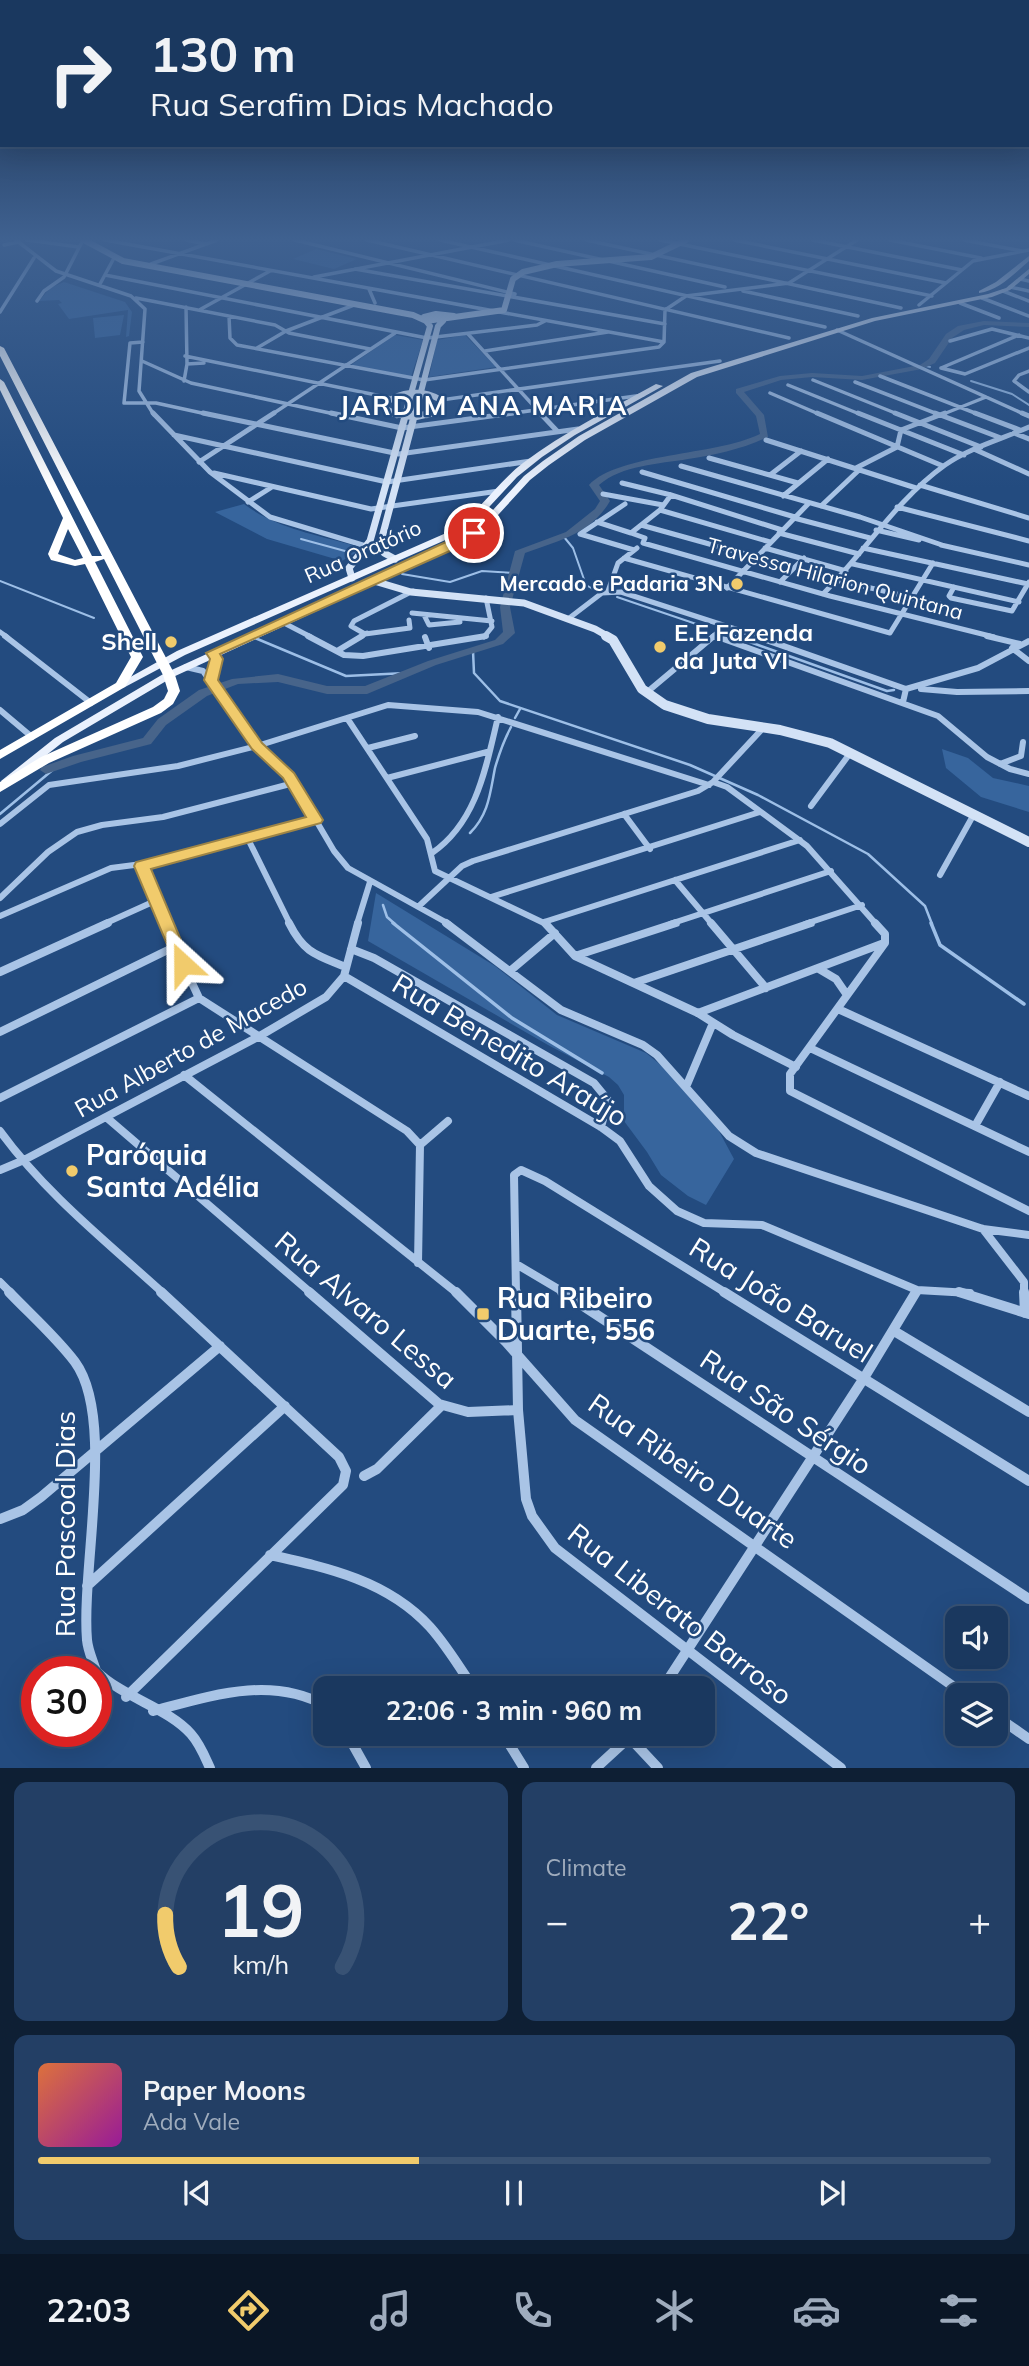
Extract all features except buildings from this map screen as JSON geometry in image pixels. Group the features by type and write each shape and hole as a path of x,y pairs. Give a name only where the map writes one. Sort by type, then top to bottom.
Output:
{"highway":[{"path":"0,348 169,675 174,691 169,701 157,710 45,760 3,785"},
{"path":"0,382 4,398 68,518 137,657 121,685 0,755"},
{"path":"68,518 54,556 70,563 90,561 106,555"}],"main road":[{"name":"Rua Oratório","path":"230,632 463,528 531,461 578,429 682,374 789,338 845,323"},
{"name":"Rua Oratório","path":"3,785 59,740 169,675 474,533 535,470 576,442 667,390 701,373 837,331 854,323"},
{"path":"789,338 805,341"},
{"path":"395,559 401,564 397,570"},
{"path":"352,578 373,581"},
{"path":"121,685 230,632"},
{"path":"196,647 213,653"}],"street":[{"path":"144,323 139,391 199,462 248,502 279,521 366,547"},
{"path":"184,381 187,364 186,323"},
{"path":"230,323 231,341 256,349 424,380 657,348 664,342 665,324 656,323"},
{"path":"262,323 286,331 370,349"},
{"path":"256,349 286,331 308,323"},
{"path":"344,323 426,338 542,323"},
{"path":"352,578 349,568 370,541 430,324 428,323"},
{"path":"395,559 384,553 380,545 440,323"},
{"path":"554,323 664,342"},
{"path":"720,323 789,338"},
{"path":"805,323 825,327"},
{"path":"950,341 992,329 1029,338"},
{"path":"837,331 1029,416"},
{"path":"199,462 396,332"},
{"path":"485,351 608,332"},
{"path":"468,334 555,432 564,438"},
{"path":"959,374 942,368 1018,335"},
{"path":"143,342 130,342 124,403 129,405 147,403 404,454 578,429"},
{"path":"942,378 967,374 1029,348"},
{"path":"185,356 317,385"},
{"path":"142,360 184,381 402,428 643,395"},
{"path":"187,364 201,363 389,399 421,393 441,400 720,361"},
{"path":"1029,371 1019,375 1014,381 1029,392"},
{"path":"880,376 1021,430"},
{"path":"813,380 920,422 1029,474"},
{"path":"855,382 1001,438"},
{"path":"788,384 964,455"},
{"path":"770,393 943,466"},
{"path":"901,430 986,397"},
{"path":"618,398 631,401"},
{"path":"389,399 385,406 387,410 405,416 436,412 442,406 441,400"},
{"path":"823,594 853,564 876,530 918,486 943,466 1029,427"},
{"path":"821,506 857,469 897,447 901,430"},
{"path":"1013,433 1029,439"},
{"path":"174,435 387,482 531,461"},
{"path":"181,443 198,439"},
{"path":"766,440 1029,518"},
{"path":"770,475 801,451"},
{"path":"709,458 798,483"},
{"path":"783,496 828,459"},
{"path":"507,465 520,470"},
{"path":"681,466 882,524 943,545"},
{"path":"210,472 368,509 499,491"},
{"path":"642,472 870,538"},
{"path":"221,481 236,478"},
{"path":"622,483 671,495 859,554"},
{"path":"248,502 272,487"},
{"path":"481,494 493,498"},
{"path":"603,494 661,507 771,542"},
{"path":"629,532 641,525 671,495"},
{"path":"727,588 809,503"},
{"path":"625,504 580,535 634,550"},
{"path":"897,507 1029,541"},
{"path":"568,619 608,591 618,563 643,543 645,538 597,522"},
{"path":"641,525 757,557"},
{"path":"876,530 1028,563"},
{"name":"Travessa Hilarion Quintana","path":"643,543 902,615 1020,643"},
{"path":"765,548 846,571"},
{"path":"863,548 1028,582 1012,611 951,598 949,596 954,587"},
{"path":"359,556 384,553"},
{"path":"624,558 890,633 933,563"},
{"path":"780,582 804,558"},
{"path":"853,564 1019,602"},
{"path":"384,576 411,593"},
{"path":"836,580 940,604"},
{"path":"373,581 411,593 517,602 595,629 613,640 646,693 677,711 810,736 851,752 1029,842"},
{"path":"608,591 621,592 726,626 906,689 957,692 1029,691"},
{"path":"410,617 411,593"},
{"path":"367,634 351,624 411,593"},
{"path":"282,622 337,652 363,656 485,638 492,627 494,599"},
{"path":"337,652 367,634 384,631 410,617 424,615 429,625 471,620 492,621"},
{"path":"646,693 726,626"},
{"path":"0,632 91,703"},
{"path":"715,636 944,719 982,754 1000,764 1029,774"},
{"path":"425,637 429,648"},
{"path":"916,688 978,668 1020,643 1029,641"},
{"path":"1012,648 1029,661"},
{"path":"212,682 217,659 213,653"},
{"path":"185,667 201,669 257,746 294,783 341,861 370,882 449,924 541,997 571,1016 643,1045 657,1055 729,1136 756,1153 983,1228 1029,1235"},
{"path":"903,702 906,689"},
{"path":"0,824 49,785 178,766 257,746 392,705 464,710 498,717 715,780 800,840 862,905 885,934 885,943 796,1067 788,1080 788,1086 794,1094 1029,1211"},
{"path":"0,710 32,737"},
{"path":"432,853 448,842 468,815 479,788 498,717"},
{"path":"348,718 427,839 435,871 544,922 575,956 698,1013 796,1067"},
{"path":"419,906 449,878 473,861 687,795 715,780 764,727"},
{"path":"368,748 415,736"},
{"path":"1000,764 1021,755 1023,742"},
{"path":"387,778 487,752"},
{"path":"811,806 851,752"},
{"path":"0,898 48,852 77,832 102,825 163,817 294,783"},
{"path":"491,897 760,813"},
{"path":"624,814 650,849"},
{"path":"940,876 974,814"},
{"path":"0,916 102,871 142,866 315,820"},
{"name":"Rua Benedito Araújo","path":"248,839 299,943 311,953 601,1127 624,1146 649,1186 677,1211 704,1223 762,1225 917,1290 966,1292 1027,1314"},
{"path":"544,922 800,840"},
{"path":"142,866 174,947 199,998 407,1131 420,1145 418,1263"},
{"path":"575,956 831,871"},
{"path":"675,880 766,988"},
{"name":"Rua Alberto de Macedo","path":"0,1170 258,1037 326,997 345,972 370,882"},
{"path":"0,972 155,901"},
{"path":"634,983 862,905"},
{"path":"510,971 555,933"},
{"path":"698,1013 885,943"},
{"path":"0,1032 174,947"},
{"path":"351,949 374,958 594,1083 608,1100 601,1127"},
{"path":"818,969 836,979 847,995"},
{"path":"0,1098 199,998"},
{"path":"838,1009 1029,1096"},
{"path":"686,1087 713,1023"},
{"path":"810,1048 1029,1152"},
{"name":"Rua Ribeiro Duarte","path":"184,1075 455,1291 575,1420 949,1683"},
{"path":"975,1126 1000,1082"},
{"name":"Rua Alvaro Lessa","path":"106,1117 442,1405 468,1413 518,1410"},
{"path":"420,1145 448,1121"},
{"path":"0,1130 22,1161 339,1457 346,1471 343,1485 126,1697"},
{"name":"Rua João Baruel","path":"513,1181 514,1175 521,1170 545,1181 1029,1481"},
{"name":"Rua Liberato Barroso","path":"513,1181 518,1410 526,1499 542,1532 555,1548 841,1768"},
{"path":"983,1228 1024,1282 1027,1314"},
{"name":"Rua São Sérgio","path":"516,1264 586,1306 1029,1599"},
{"name":"Rua Pascoal Dias","path":"0,1282 76,1363 91,1400 96,1428 87,1586 88,1643 92,1656"},
{"path":"671,1676 894,1331 917,1290"},
{"path":"894,1331 1029,1412"},
{"path":"0,1519 23,1510 41,1497 220,1346"},
{"path":"364,1476 377,1468 442,1405"},
{"path":"87,1586 285,1406"},
{"path":"270,1555 352,1575 378,1585 431,1627 465,1676"},
{"name":"Rua Pascoal Dias","path":"112,1685 126,1697 180,1725 192,1735 211,1768"},
{"path":"153,1711 199,1699 267,1689 301,1692 313,1699"},
{"path":"1008,1724 1029,1739"},
{"path":"354,1746 366,1768"},
{"path":"510,1746 524,1768"},
{"path":"596,1768 620,1746"},
{"path":"639,1746 658,1768"}],"shaded area":[{"path":"93,323 122,323 120,335 95,338"},
{"path":"127,323 131,323 129,336 126,337"},
{"path":"395,335 423,340 411,377 351,365"},
{"path":"465,335 496,367 429,377 437,340"},
{"path":"244,504 268,519 349,544 356,547 357,552 342,561 267,539 215,512"},
{"path":"942,749 968,758 993,778 1029,786 1029,812 981,797 946,768"},
{"path":"376,893 495,966 557,1015 646,1053 678,1079 713,1120 734,1159 706,1205 688,1196 661,1175 624,1121 624,1095 609,1077 548,1045 368,941"}],"waterway":[{"path":"46,770 147,741 162,722 203,693 236,681 278,678 327,690 367,690 432,663 499,642 509,633 505,607 520,551 570,534 599,511 605,501 594,485 602,478 625,468 700,455 750,442 765,435 760,415 739,391 780,378 812,375 862,378 922,367 932,361 949,336 961,328 984,323 1029,325"},
{"path":"926,366 930,367"},
{"path":"971,381 1012,394 1029,405"},
{"path":"564,537 573,548 586,585 593,589"},
{"path":"301,539 345,551"},
{"path":"402,574 450,582 482,571 514,573"},
{"path":"0,581 94,618"},
{"path":"617,597 705,627"},
{"path":"728,634 738,637"},
{"path":"733,636 887,691 894,690"},
{"path":"255,638 346,676 406,673"},
{"path":"473,651 474,673 500,701 690,765 758,795 868,854 925,906 932,924"},
{"path":"515,718 520,709"},
{"path":"470,833 485,811 497,763 511,727"},
{"path":"0,814 55,768"},
{"path":"383,905 387,917 395,924"},
{"path":"393,923 512,1018 602,1073"},
{"path":"931,923 940,945 1024,1004"}],"place":[{"name":"Mercado e Padaria 3N","path":"737,584"},
{"name":"Shell","path":"171,642"},
{"name":"E.E Fazenda da Juta VI","path":"660,647"},
{"name":"Paróquia Santa Adélia","path":"72,1171"},
{"name":"Rua Ribeiro Duarte, 556","path":"483,1314"}],"district":[{"name":"JARDIM ANA MARIA","path":"484,406"}],"route":[{"path":"183,964 142,866 315,820 289,776 257,746 211,680 217,659 213,653 447,548 474,533"}]}
